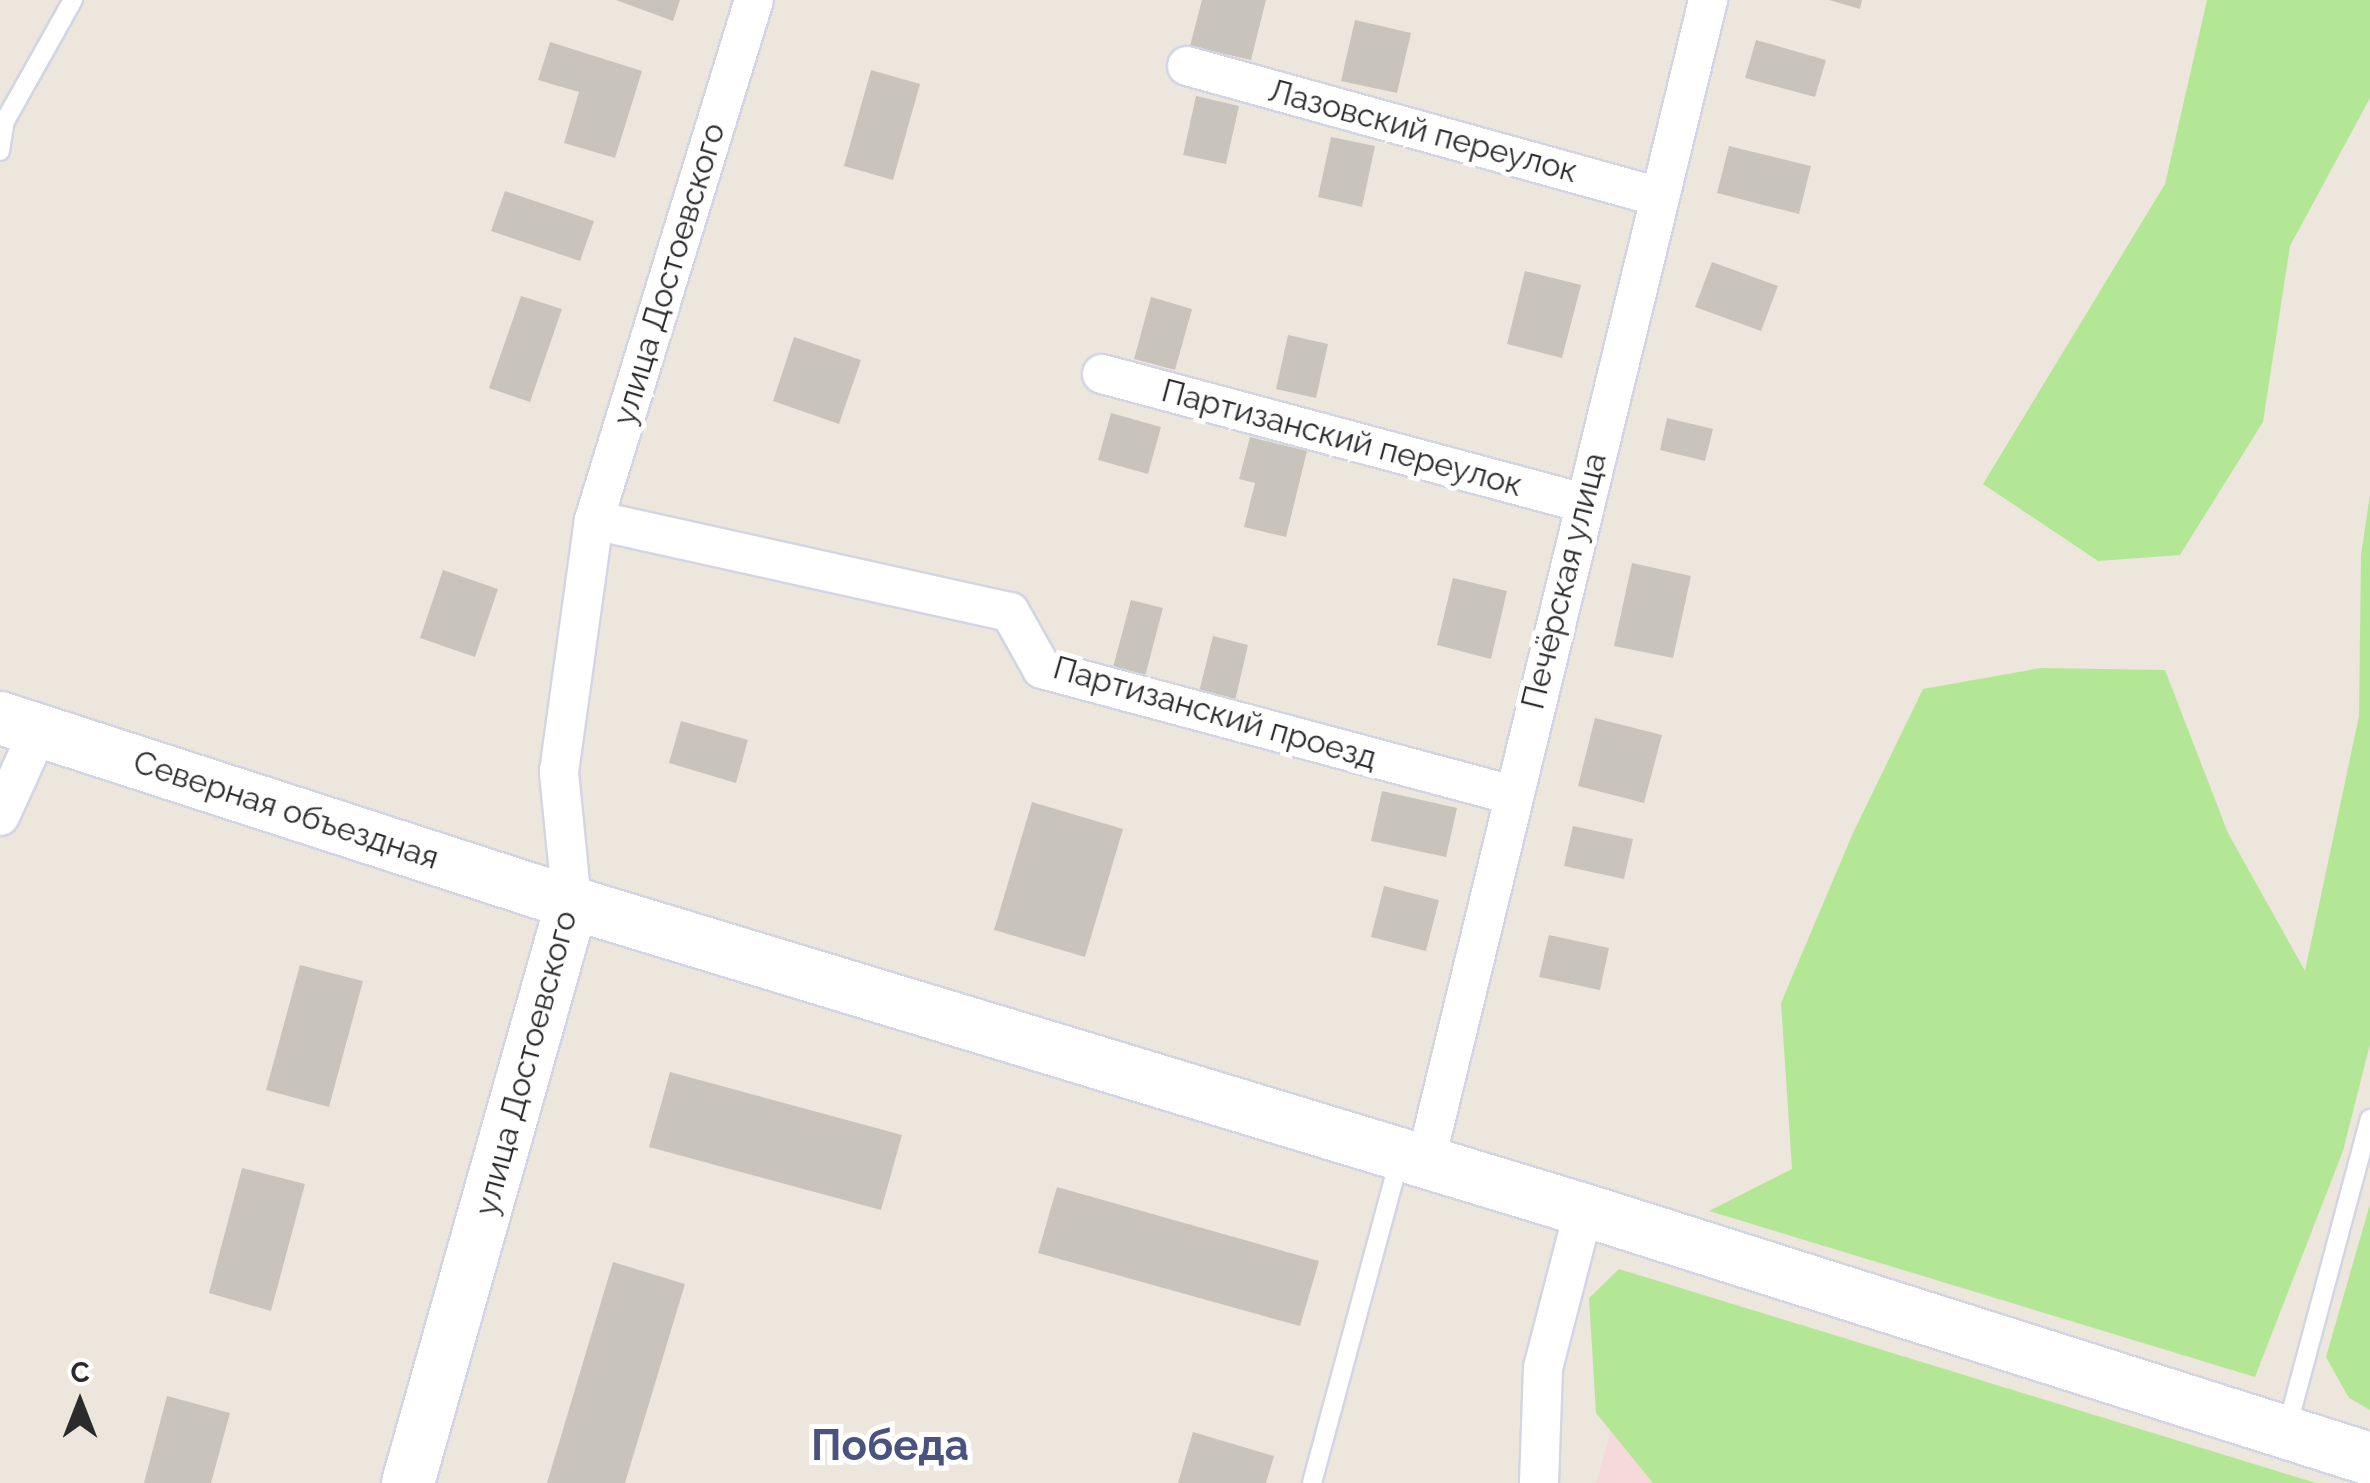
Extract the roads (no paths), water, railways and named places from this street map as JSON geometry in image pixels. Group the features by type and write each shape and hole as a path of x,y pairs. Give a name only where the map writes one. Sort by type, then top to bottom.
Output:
{"main road":[{"name":"Северная объездная","path":"19,724 572,903 1584,1210 2370,1459"},
{"name":"улица Достоевского","path":"408,1483 572,903"}],"street":[{"name":"улица Достоевского","path":"572,903 559,772 594,520 754,0"},
{"name":"Печёрская улица","path":"1413,1160 1512,795 1708,0"},
{"name":"Лазовский переулок","path":"1187,66 1659,196"},
{"name":"Партизанский переулок","path":"1102,374 1582,503"},
{"name":"Партизанский проезд","path":"594,520 1010,612 1042,669 1512,795"},
{"path":"0,816 19,724"},
{"path":"1539,1483 1543,1368 1584,1210"}],"lane":[{"path":"0,150 6,121 74,0"},
{"path":"2285,1433 2370,1119"},
{"path":"1312,1483 1413,1160"}],"district":[{"name":"Победа","path":"890,1446"}]}
